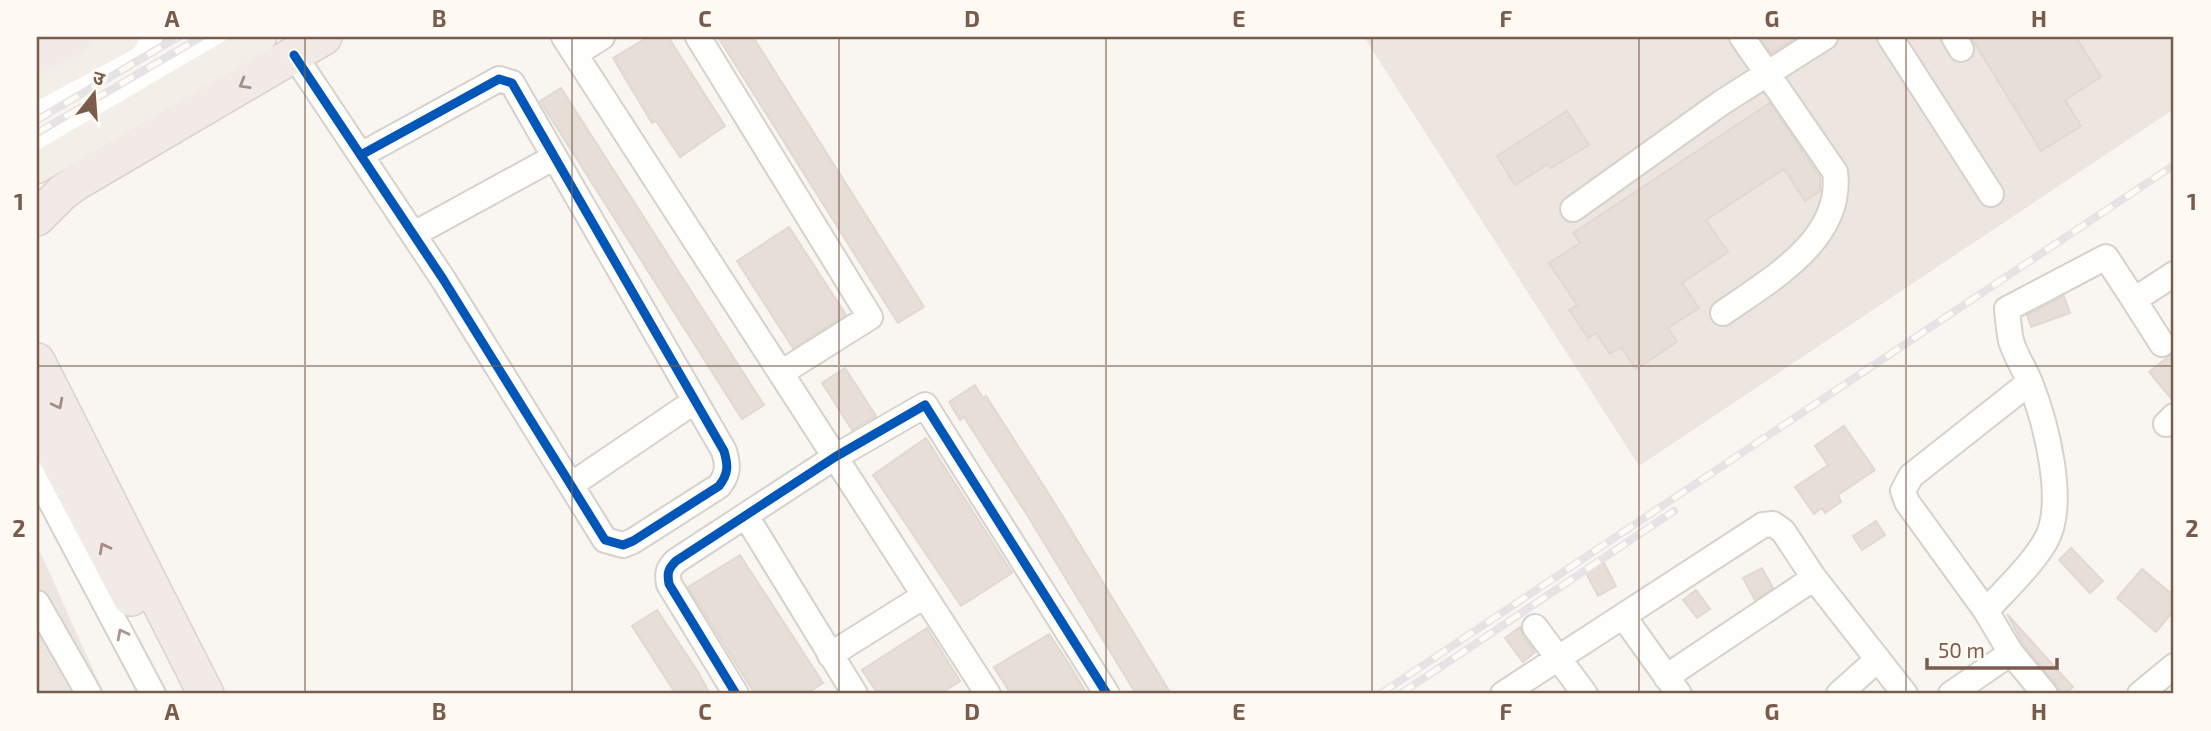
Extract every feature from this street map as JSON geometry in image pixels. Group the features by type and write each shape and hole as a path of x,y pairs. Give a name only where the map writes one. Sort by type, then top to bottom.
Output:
{"highway":[{"path":"37,57 72,37"},
{"path":"37,218 62,192 77,182 324,37"},
{"path":"37,361 55,435 206,694"},
{"path":"94,501 182,694"}],"main road":[{"path":"37,84 124,37"},
{"path":"37,168 261,37"}],"street":[{"path":"37,103 151,37"},
{"path":"37,149 228,37"},
{"path":"602,37 570,45 924,596 976,690"},
{"path":"698,37 870,317 781,373"},
{"path":"1723,313 1795,261 1809,247 1824,224 1837,189 1835,172 1742,37"},
{"path":"1573,209 1721,103 1825,37"},
{"path":"1890,37 1990,194"},
{"path":"294,55 361,155 414,234 606,540 623,545 633,541 719,485 727,476 728,464 724,451 512,83 499,79 361,155"},
{"path":"414,234 553,158"},
{"path":"1986,611 2047,540 2053,519 2053,461 2030,382 2011,343 2007,309 2106,257 2162,344"},
{"path":"2134,300 2174,274"},
{"path":"2030,382 1911,476 1903,491 1907,502 1986,611 2011,653 2045,694"},
{"path":"571,485 695,401"},
{"path":"736,694 669,584 669,568 835,457 925,405 1108,694"},
{"path":"55,435 48,496 153,694"},
{"path":"55,435 117,487 221,694"},
{"path":"746,516 855,694"},
{"path":"1503,694 1763,525 1773,524 1783,531 1814,578 1905,694"},
{"path":"1623,617 1673,686 1814,578"},
{"path":"830,655 924,596"},
{"path":"37,603 89,694"},
{"path":"1535,627 1586,694"},
{"path":"1951,694 2011,653"},
{"path":"1839,694 1878,659"},
{"path":"2140,694 2174,666"}],"shaded area":[{"path":"1364,37 2174,37 2174,109 1639,466"},
{"path":"37,545 104,694 37,694"}],"building":[{"path":"648,37 668,37 725,126 680,157 656,121 652,123 613,58"},
{"path":"718,37 753,37 924,307 898,323"},
{"path":"1760,37 1798,37 1771,53"},
{"path":"1971,37 2076,37 2101,77 2065,100 2081,126 2041,151"},
{"path":"561,88 764,405 742,419 540,101"},
{"path":"1770,103 1820,177 1820,191 1805,201 1784,169 1706,220 1728,252 1682,283 1699,308 1668,328 1677,342 1636,369 1621,347 1610,354 1596,333 1588,338 1569,310 1577,305 1549,263 1580,243 1573,233"},
{"path":"1567,111 1589,145 1551,168 1548,164 1515,185 1497,156"},
{"path":"789,227 846,315 793,348 737,261"},
{"path":"2064,296 2070,313 2031,327 2027,315"},
{"path":"2174,352 2174,402 2149,372"},
{"path":"845,368 876,416 852,430 822,383"},
{"path":"975,385 983,398 986,396 1052,499 1171,694 1136,694 1029,518 964,417 960,420 949,402"},
{"path":"1844,426 1875,470 1838,495 1841,502 1825,513 1822,508 1814,514 1795,487 1828,465 1815,446"},
{"path":"926,438 1012,573 961,606 873,475"},
{"path":"1876,521 1885,535 1862,550 1853,536"},
{"path":"2071,548 2103,581 2090,593 2059,560"},
{"path":"740,555 823,683 806,694 755,694 688,587"},
{"path":"1603,561 1616,586 1598,596 1585,571"},
{"path":"1762,568 1773,588 1755,600 1743,578"},
{"path":"2142,569 2174,596 2174,610 2156,632 2117,598"},
{"path":"1696,590 1710,609 1697,618 1683,600"},
{"path":"657,610 710,694 676,694 632,626"},
{"path":"2007,614 2073,687 2065,694 2060,694 2056,685 2023,644"},
{"path":"1520,627 1535,652 1523,662 1505,638"},
{"path":"927,628 960,681 940,694 878,694 862,670"},
{"path":"1049,634 1087,694 1011,694 994,667"}],"railway":[{"path":"37,120 178,37"},
{"path":"37,133 201,37"},
{"path":"1380,694 2174,165"},
{"path":"1400,694 1674,511"}],"cycle path":[{"path":"294,55 443,279 605,540 623,545 633,541 719,486 727,469 724,451 512,83 499,79 361,155"},
{"path":"736,694 669,584 671,566 835,457 925,405 1107,694"}]}
